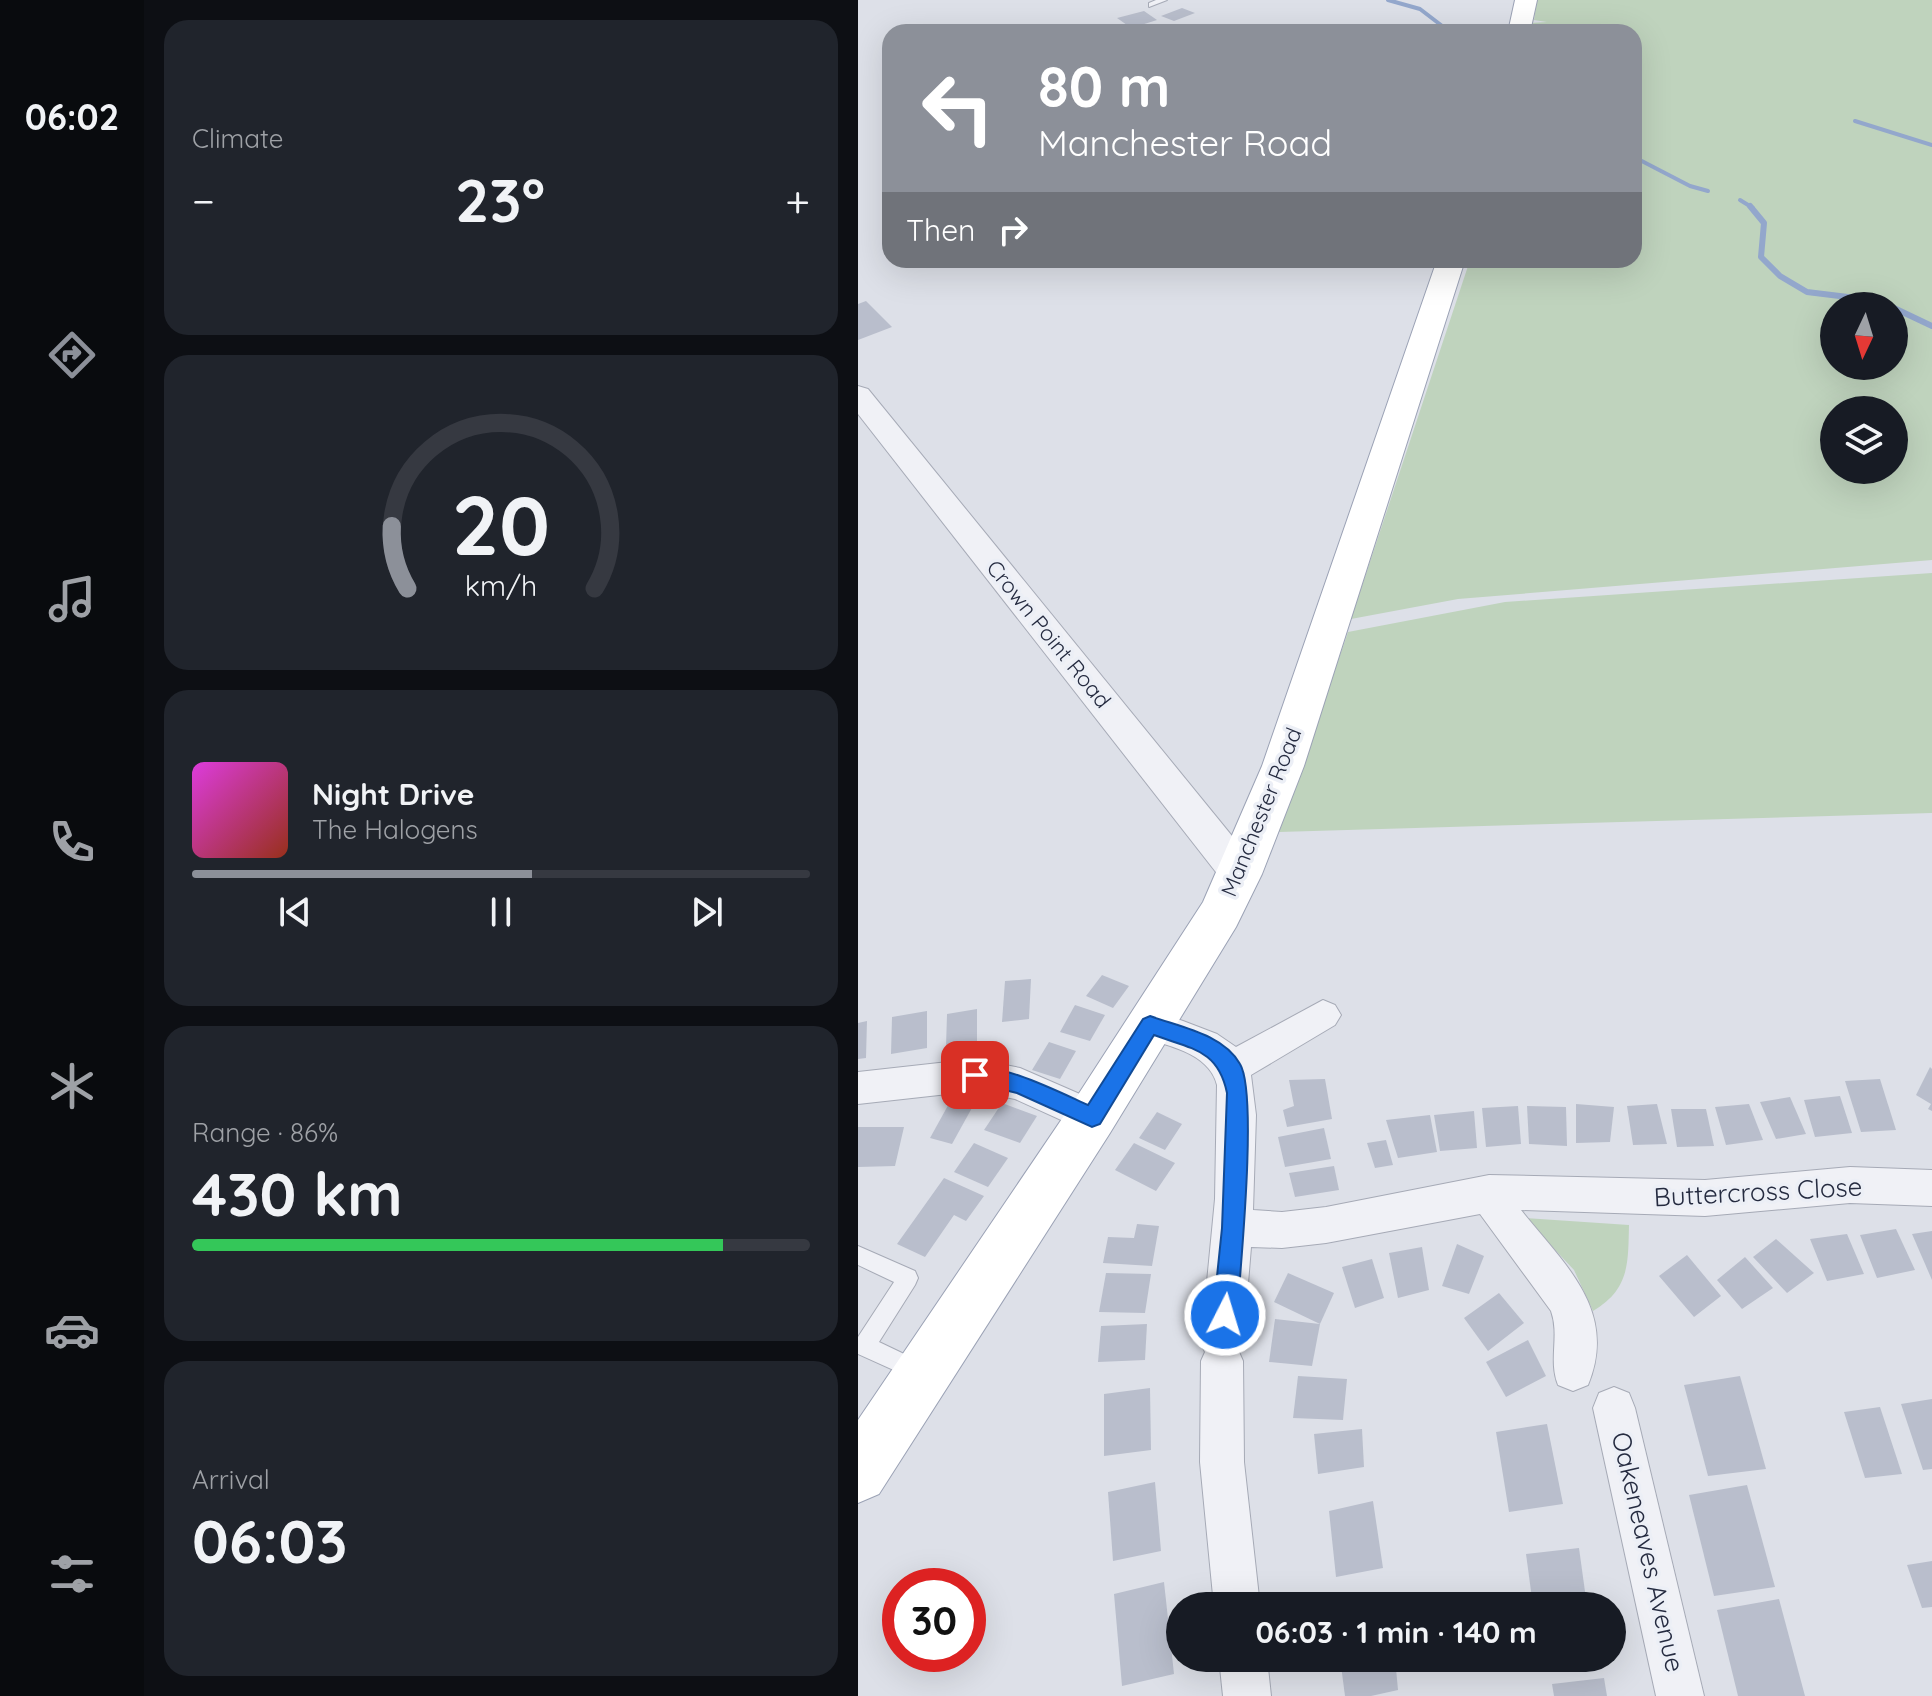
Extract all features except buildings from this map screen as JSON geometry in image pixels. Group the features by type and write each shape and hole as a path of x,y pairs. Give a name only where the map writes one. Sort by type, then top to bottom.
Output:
{"main road":[{"path":"1521,24 1526,0"},
{"name":"Manchester Road","path":"858,1473 1092,1117 1220,914 1240,874 1283,766 1448,268"}],"street":[{"name":"Crown Point Road","path":"858,395 1240,874"},
{"path":"1232,1068 1323,1015"},
{"path":"1150,1025 1212,1047 1232,1068 1237,1093 1233,1228 1222,1352 1222,1462 1236,1592"},
{"path":"858,1088 975,1075 1020,1084 1092,1117"},
{"name":"Buttercross Close","path":"1233,1228 1282,1230 1326,1225 1489,1193 1705,1198 1850,1185 1932,1188"},
{"path":"1489,1193 1499,1217 1554,1277 1574,1317 1573,1370"},
{"name":"Oakeneaves Avenue","path":"1614,1408 1680,1696"},
{"path":"1244,1672 1247,1696"}],"lane":[{"path":"1152,5 1163,0"},
{"path":"858,1255 908,1278 864,1346 923,1373"}],"green space":[{"path":"1537,0 1932,0 1932,560 1458,599 1351,619 1467,268 1642,268 1642,24 1530,23 1547,22 1534,20"},
{"path":"1932,573 1932,813 1279,832 1348,632 1505,602"},
{"path":"1525,1218 1629,1225 1627,1263 1614,1294 1593,1311 1574,1270"}],"waterway":[{"path":"1388,0 1420,9 1440,24"},
{"path":"1855,121 1932,145"},
{"path":"1642,161 1690,186 1708,191"},
{"path":"1740,200 1750,206"},
{"path":"1750,206 1764,223 1761,257 1780,276 1807,292 1820,294"},
{"path":"1908,315 1932,326"}],"route":[{"path":"975,1075 1020,1084 1092,1117 1150,1025 1212,1047 1232,1068 1237,1093 1233,1228 1225,1315"}]}
